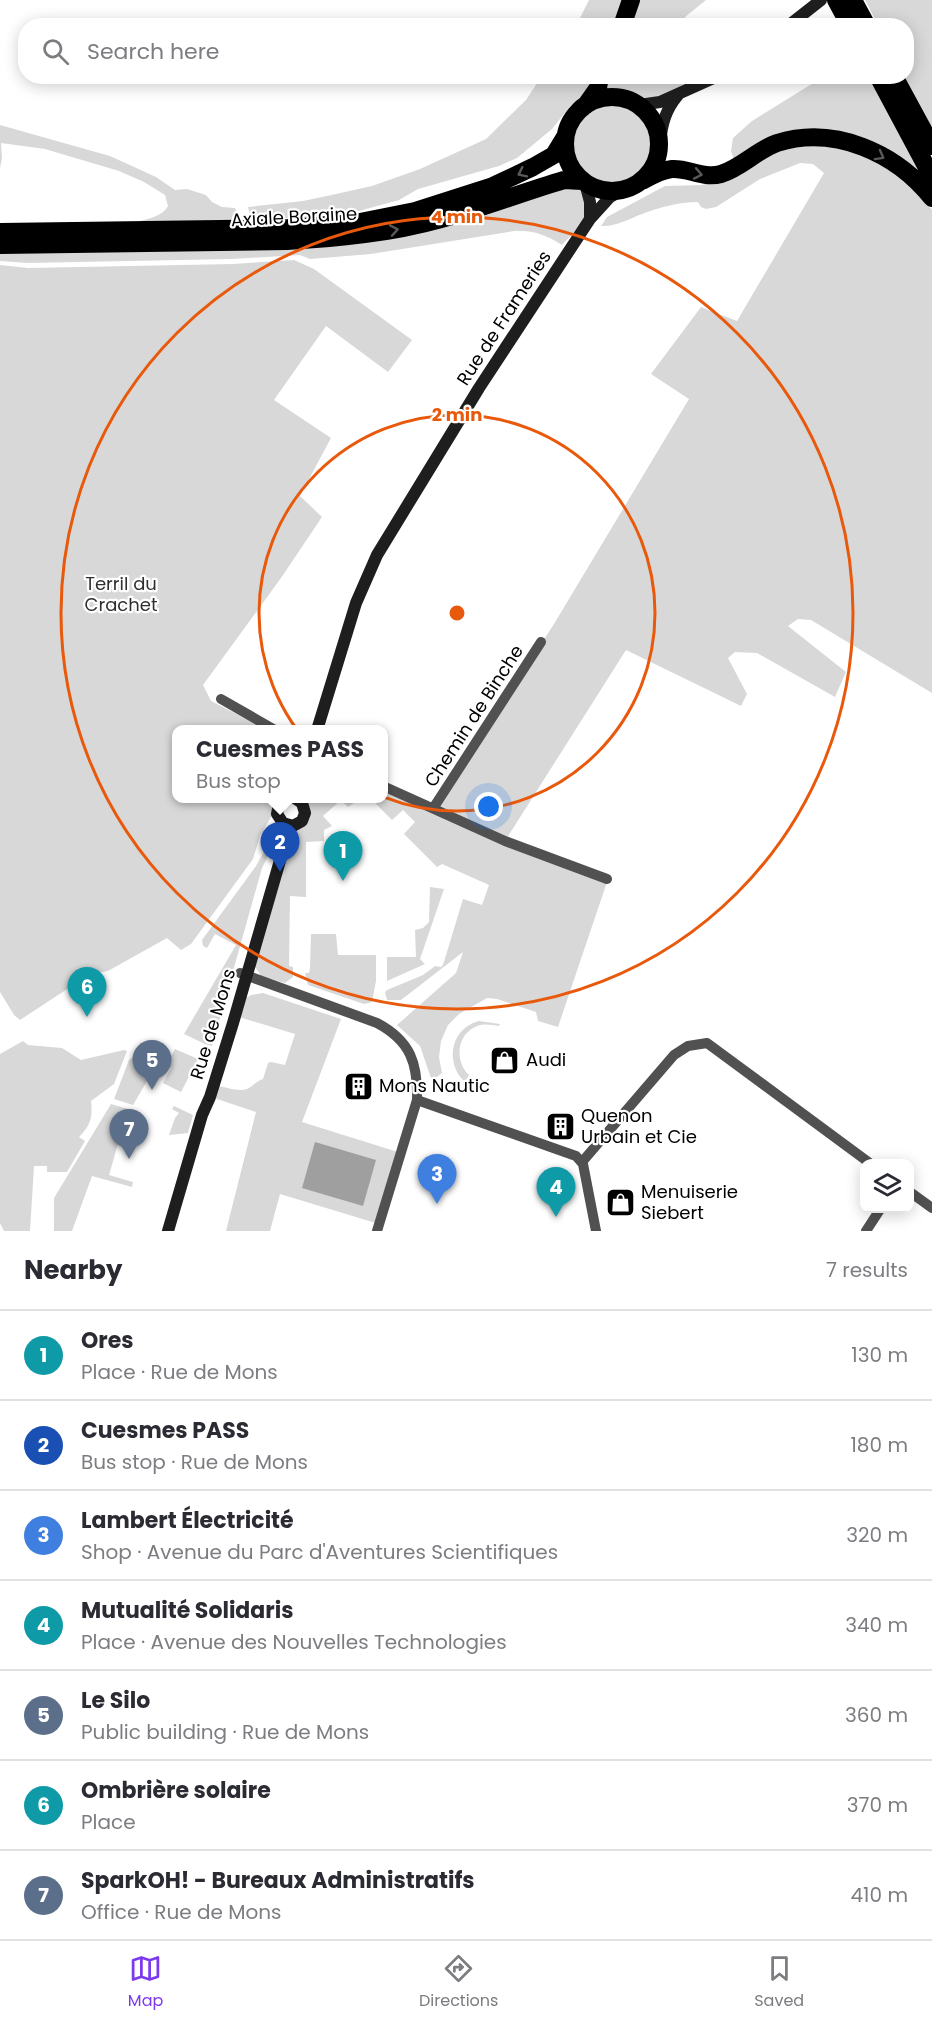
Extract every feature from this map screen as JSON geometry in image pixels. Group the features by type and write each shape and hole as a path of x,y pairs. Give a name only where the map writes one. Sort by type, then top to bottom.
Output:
{"highway":[{"path":"625,18 631,0"},
{"path":"586,105 599,84"},
{"path":"882,84 932,177"},
{"path":"898,84 932,146"},
{"path":"642,181 656,164 660,142 651,117 639,105 622,98 594,100 586,105 572,118 565,136 566,156 575,174 584,182 603,191 622,190 642,181 663,171 673,169 700,176 713,176 723,173 755,153 777,143 800,138 822,138 852,143 879,154 914,179 932,198"},
{"name":"Axiale Boraine","path":"0,232 288,228 355,223 415,211 493,186 554,155 565,136"},
{"name":"Axiale Boraine","path":"0,245 287,241 335,238 441,220 564,180 584,182"}],"main road":[{"path":"798,18 820,0"},
{"path":"639,105 660,102 701,84"},
{"path":"660,142 663,120 678,95"},
{"path":"584,182 590,202 590,219"},
{"name":"Rue de Frameries","path":"318,725 356,603 377,555 484,379 590,219 597,214 610,197 622,190"},
{"path":"280,803 277,809 279,819 286,825 302,821 305,813 302,803"},
{"name":"Rue de Mons","path":"168,1231 210,1097 226,1031 286,825"}],"street":[{"name":"Chemin de Binche","path":"434,807 541,642"},
{"path":"221,699 268,725"},
{"name":"Chemin de Binche","path":"388,788 505,841 607,879"},
{"path":"244,974 377,1023 391,1030 404,1042 411,1056 418,1086 417,1100 377,1231"},
{"path":"582,1162 674,1055 688,1046 707,1044 864,1159"},
{"path":"417,1100 567,1152 582,1162 596,1231"},
{"path":"914,1195 932,1208"},
{"path":"866,1231 878,1213"}],"green space":[{"path":"589,0 624,0 618,18 580,18"},
{"path":"637,0 706,0 686,18 630,18"},
{"path":"865,0 932,0 932,127 909,84 914,84 914,18 874,18"},
{"path":"536,84 590,84 581,100 571,105 552,129 517,158 499,166 418,189 399,200 359,211 298,218 251,219 248,207 303,201 372,186 420,169 486,139 526,100"},
{"path":"603,84 688,84 658,99 638,99 624,94 601,94"},
{"path":"812,84 872,84 884,106 889,110 927,180 835,136 734,160 731,151 733,138 752,121"},
{"path":"613,103 629,107 642,115 650,128 654,144 650,160 642,173 629,181 613,185 597,181 584,173 576,160 572,144 576,128 584,115 597,107"},
{"path":"0,125 110,156 156,177 175,190 187,189 206,195 212,202 222,207 235,208 238,215 231,220 136,222 162,213 168,206 165,195 144,182 119,171 45,149 1,143 0,168"},
{"path":"825,144 881,162 925,200 932,210 932,693 811,620 798,619 788,626 846,672 835,697 757,653 735,652 728,658 747,694 741,706 626,650 505,841 434,807 554,624 689,399 651,374 701,307 737,321 824,173 813,164 800,163 760,179 716,207 706,209 698,202 677,204 656,209 617,224 601,226 607,217 665,186 702,185 732,175 749,164 785,149"},
{"path":"553,188 580,188 585,197 586,213 583,220 562,245 539,234 514,231 371,254 310,259 300,255 232,259 28,263 0,261 0,245 287,241"},
{"name":"Terril du Crachet","path":"294,260 314,269 412,340 388,372 326,326 274,400 331,438 300,496 322,517 281,578 203,685 211,701 258,725 172,725 172,803 276,803 271,817 260,836 253,859 191,944 181,950 167,938 108,971 90,974 20,1020 14,1015 0,992 0,265 28,268 233,264"},
{"path":"388,793 607,882 558,1027 538,1021 536,1012 487,998 459,1014 448,1025 441,1041 439,1057 442,1073 432,1081 420,1046 397,1025 456,973 463,952 401,1000 387,1000 385,992 423,975 435,966 443,965 463,899 482,905 489,885 442,864 437,867 404,834 415,822 403,810 392,820 375,803 388,803"},
{"path":"307,803 338,803 323,816 332,826 324,830 324,841 306,842 306,897 290,896 289,966 293,967 293,977 285,983 261,976 254,965 273,897 277,892 291,837 302,827 309,814"},
{"path":"275,829 273,844 262,868 212,1046 205,1044 184,1034 236,945 215,934 207,948 203,946 202,940 256,866 267,846 271,832"},
{"path":"430,887 444,889 420,959 425,964 387,981 387,957 416,957 415,930 423,928 429,922"},
{"path":"311,934 336,934 338,955 376,955 376,981 372,1002 364,1004 308,985 305,973 309,973 310,968"},
{"path":"263,993 341,1019 302,1122 401,1153 379,1224 280,1194 270,1231 226,1231 256,1112 214,1098 218,1086 236,1090 247,1089 263,1079 268,1063 285,1065 295,1034 239,1017 244,999"},
{"path":"479,1021 500,1024 499,1026 478,1026 464,1036 460,1056 464,1070 469,1075 465,1082 454,1065 454,1047 462,1031"},
{"path":"23,1041 28,1045 62,1048 81,1060 127,1051 114,1084 91,1101 90,1121 79,1137 85,1141 67,1172 47,1172 47,1166 34,1166 30,1231 4,1231 0,1223 0,1054"},
{"path":"146,1044 164,1052 133,1105 114,1099 129,1060 137,1054 140,1055"},
{"path":"175,1049 198,1059 181,1092 163,1083 171,1068 166,1065"},
{"path":"111,1104 128,1109 109,1175 133,1182 132,1187 92,1176 72,1231 54,1231 54,1198"},
{"path":"174,1106 193,1115 188,1133 169,1135 179,1113 172,1109"}],"shaded area":[{"path":"315,1142 376,1160 363,1206 302,1188"}],"place":[{"name":"Cuesmes PASS","path":"280,872"},
{"name":"Ores","path":"343,881"},
{"name":"Ombrière solaire","path":"87,1017"},
{"name":"Audi","path":"505,1060"},
{"name":"Mons Nautic","path":"358,1086"},
{"name":"Le Silo","path":"152,1090"},
{"name":"Quenon Urbain et Cie","path":"560,1126"},
{"name":"SparkOH! - Bureaux Administratifs","path":"129,1159"},
{"name":"Menuiserie Siebert","path":"620,1202"},
{"name":"Lambert Électricité","path":"437,1204"},
{"name":"Mutualité Solidaris","path":"556,1217"}]}
